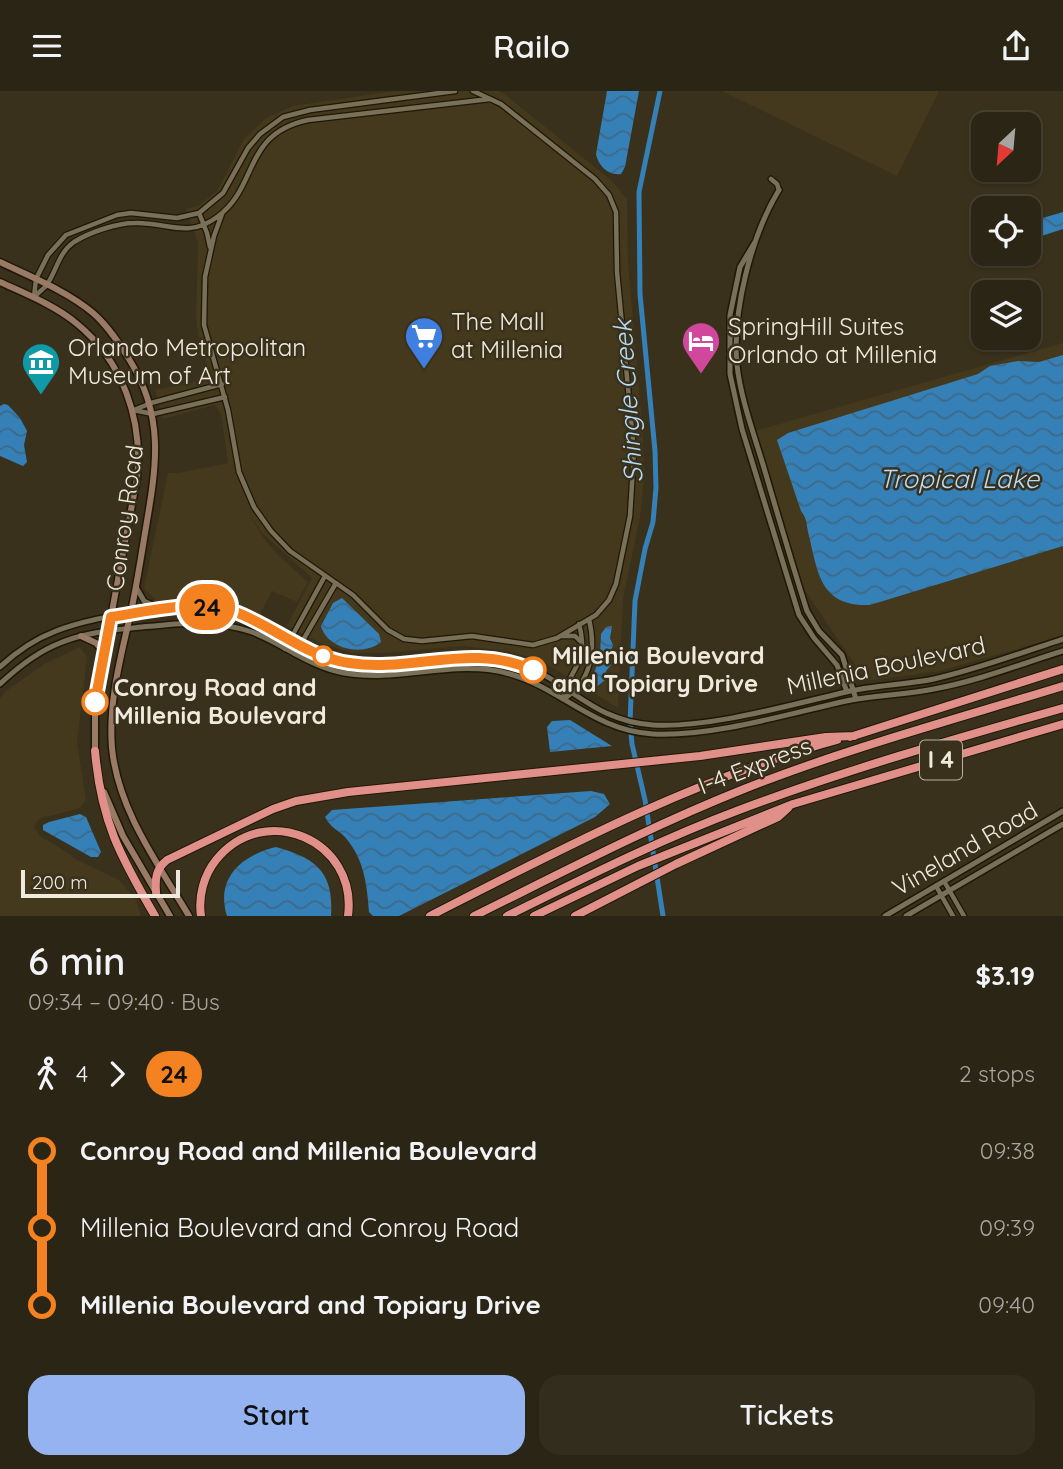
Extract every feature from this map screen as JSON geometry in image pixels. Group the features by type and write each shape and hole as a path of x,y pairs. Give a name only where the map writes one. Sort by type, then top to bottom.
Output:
{"highway":[{"name":"I 4","path":"430,916 566,846 762,763 1063,669"},
{"name":"I-4 Express","path":"474,916 628,839 808,765 1063,686"},
{"name":"I-4 Express","path":"507,916 630,855 738,810 944,742 1063,708"},
{"name":"I 4","path":"534,916 638,866 793,804 1063,724"},
{"path":"156,892 159,866 272,809 321,796 769,747 826,737 854,736"},
{"path":"94,751 102,807 114,841 155,916"},
{"path":"575,916 636,883 778,817 793,804"},
{"path":"201,916 202,888 210,868 224,850 251,834 268,831 283,831 303,836 321,847 333,859 347,887 348,916"}],"main road":[{"name":"Conroy Road","path":"0,262 36,279 92,312 119,343 134,366 150,403 156,460 154,484 113,703 112,749 122,794 132,816 189,916"},
{"name":"Conroy Road","path":"0,282 76,323 92,338 117,374 133,410 139,454 137,478 95,702 94,751 113,816 170,916"},
{"path":"81,636 96,643 104,653"}],"street":[{"path":"33,298 36,279 53,248 66,235 77,229 131,213 177,218 199,213 223,193 248,148 260,134 283,117 300,111 455,91"},
{"path":"473,91 501,104 595,179 609,194 616,212 617,272 634,471 630,516 615,584 603,608 557,638"},
{"path":"33,298 47,285 62,254 80,239 125,223 146,223 177,229 204,225 222,214 236,197 259,150 269,139 290,125 491,99"},
{"path":"771,179 777,184 779,191 771,202 757,240 739,311 737,365 743,396 807,611 819,631 842,655 856,699"},
{"path":"199,213 208,239 209,255"},
{"path":"222,214 209,255 204,291 204,325 222,384 239,472 254,507 271,531 288,550 361,601 393,634 409,641 472,636 533,645 569,635 583,643"},
{"path":"757,240 740,267 730,315 728,350 732,390 798,612 805,626 837,665 849,701"},
{"path":"133,410 222,384"},
{"path":"133,410 153,415 225,397"},
{"path":"285,649 325,576"},
{"path":"295,654 336,583"},
{"path":"136,587 144,601 163,610"},
{"name":"Millenia Boulevard","path":"0,667 22,649 57,630 130,614 209,607 237,613 335,660 369,665 466,657 500,659 537,671 597,710 621,719 666,725 719,719 854,690 938,678 1063,639"},
{"path":"563,700 572,694 592,658 593,641 589,619"},
{"name":"Millenia Boulevard","path":"0,684 44,651 81,636 189,621 214,622 256,634 321,666 342,673 363,675 461,669 495,670 527,679 593,717 621,729 642,733 675,733 723,727 856,699 939,688 1063,651"},
{"path":"563,700 565,689 581,660 583,643 579,624"},
{"name":"Vineland Road","path":"885,916 1063,811"},
{"name":"Vineland Road","path":"906,916 1063,824"},
{"path":"944,881 964,916"},
{"path":"936,886 953,916"}],"shaded area":[{"name":"The Mall at Millenia","path":"395,91 499,91 612,181 627,199 628,262 643,435 644,480 640,517 623,599 618,708 538,659 506,651 464,646 352,653 323,644 287,626 312,578 261,532 248,511 260,533 277,554 308,582 297,602 272,591 259,616 230,603 157,601 144,588 168,473 228,463 221,414 215,405 163,419 155,390 206,380 205,375 210,373 199,342 196,317 198,243 186,209 198,206 217,191 244,139 266,118 293,106"},
{"path":"722,91 939,91 897,176"},
{"name":"Tropical Lake","path":"1063,343 1063,636 939,671 866,681 804,589 755,431"},
{"path":"80,647 87,657 77,743 86,800 80,808 39,819 34,826 40,836 75,859 119,880 136,900 141,916 0,916 0,698 44,664"}],"water":[{"path":"607,91 639,91 625,167 621,174 604,169 596,154"},
{"path":"1063,212 1063,229 1041,236 1041,218"},
{"name":"Tropical Lake","path":"1063,355 1063,546 870,605 854,604 832,594 819,575 806,520 777,440 788,433 978,374 990,366 1018,361 1039,362"},
{"path":"4,404 20,418 27,431 24,445 27,462 23,466 0,456 0,406"},
{"path":"342,598 379,634 381,642 374,647 356,650 330,640 321,626 333,603"},
{"path":"612,626 611,665 606,671 605,680 595,688 590,688 600,657 601,634 606,627"},
{"path":"570,720 612,746 550,752 547,727 552,721"},
{"path":"591,791 604,794 610,804 595,817 399,916 373,916 369,912 366,882 356,854 345,837 325,817 332,810"},
{"path":"80,814 86,817 101,852 98,857 91,857 43,830 43,825 49,822"},
{"path":"276,847 302,856 320,869 329,888 331,916 227,916 225,890 234,870 252,856"}],"waterway":[{"name":"Shingle Creek","path":"660,91 639,192 640,294 656,488 653,522 635,601 630,722 663,916"}],"bus line":[{"name":"24","path":"95,702 111,617 183,607 209,607 237,613 314,652 351,663 369,665 476,657 509,661 533,670"}],"place":[{"name":"The Mall at Millenia","path":"424,370"},
{"name":"SpringHill Suites Orlando at Millenia","path":"701,375"},
{"name":"Orlando Metropolitan Museum of Art","path":"41,396"},
{"name":"Millenia Boulevard and Topiary Drive","path":"533,670"},
{"name":"Conroy Road and Millenia Boulevard","path":"95,702"}]}
